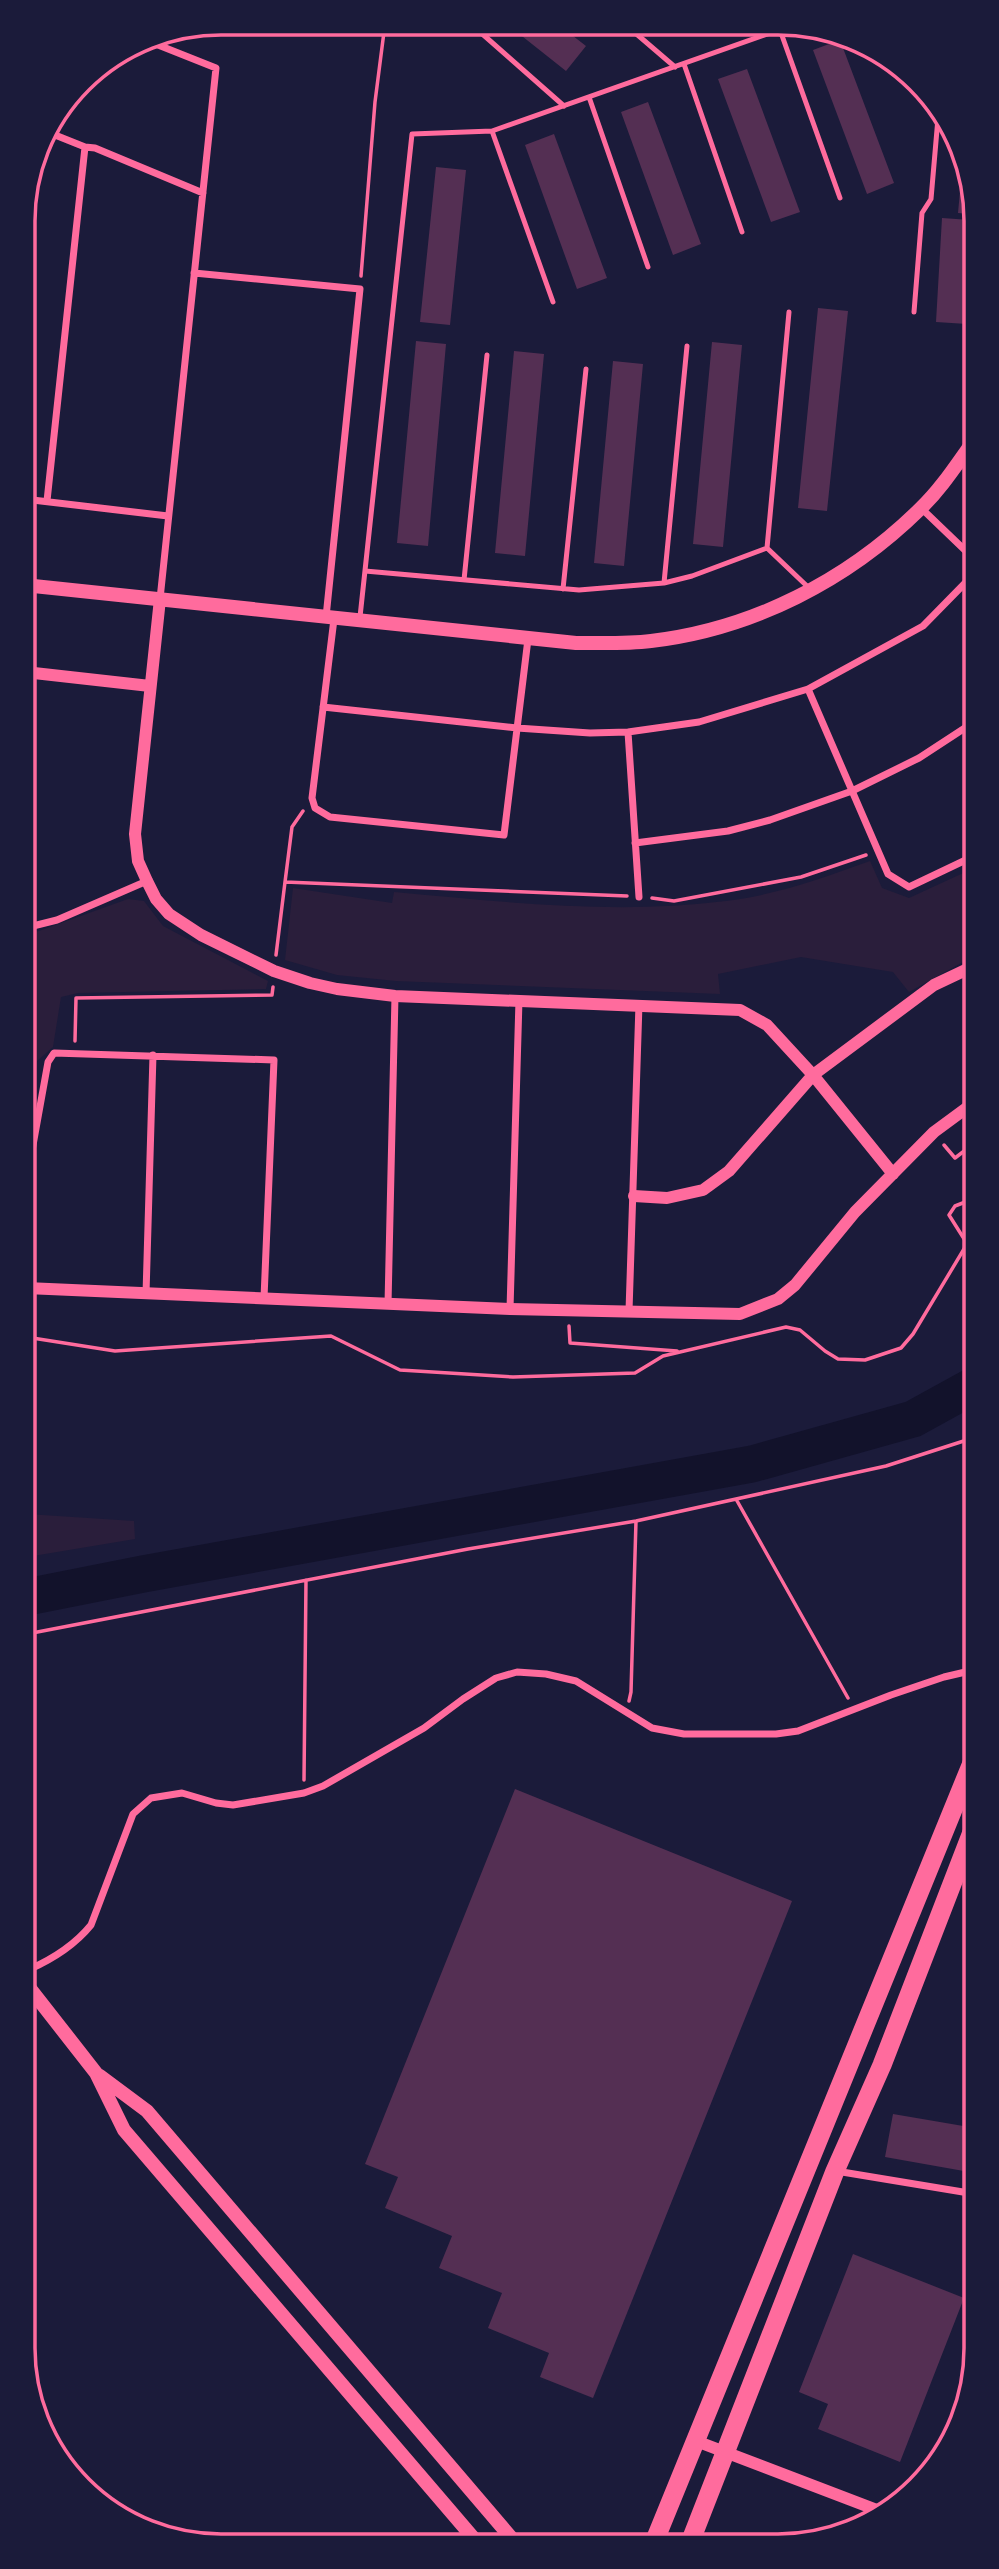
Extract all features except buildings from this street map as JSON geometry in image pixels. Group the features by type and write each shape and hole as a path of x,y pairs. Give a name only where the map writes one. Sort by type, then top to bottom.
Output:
{"highway":[{"path":"657,2534 964,1783"},
{"path":"693,2534 835,2171 882,2065 964,1853"}],"main road":[{"path":"35,586 576,643 618,644 690,635 730,625 769,610 811,591 853,564 921,508 964,454"},
{"path":"35,1995 96,2073 124,2130 470,2534"},
{"path":"96,2073 147,2111 508,2534"}],"street":[{"path":"160,46 216,68 135,834 138,861 156,899 180,923 274,971 337,989 395,996 740,1010 767,1025 813,1074 893,1174"},
{"path":"56,135 95,148 203,193"},
{"path":"47,501 85,146"},
{"path":"194,273 360,289 323,707 312,798 315,808 330,817 504,835 528,639"},
{"path":"35,500 168,516"},
{"path":"921,508 964,549"},
{"path":"323,707 590,733 628,732 699,722 808,689 923,626 964,584"},
{"path":"35,673 150,686"},
{"path":"808,689 887,874 909,887 964,861"},
{"path":"635,843 728,831 770,820 852,791 919,758 964,729"},
{"path":"628,732 639,897"},
{"path":"35,926 57,920 146,881"},
{"path":"634,1196 667,1198 703,1191 729,1171 813,1074 934,985 964,971"},
{"path":"388,1304 395,996"},
{"path":"509,1308 519,1000"},
{"path":"629,1311 639,1004"},
{"path":"35,1134 48,1062 54,1053 274,1060 264,1298"},
{"path":"146,1294 153,1055"},
{"path":"35,1288 388,1304 740,1314 778,1299 795,1285 855,1212 934,1132 964,1110"},
{"path":"35,1966 79,1940 91,1925 133,1814 151,1798 182,1793 233,1805 304,1793 323,1786 424,1728 496,1678 517,1672 546,1674 576,1681 652,1728 684,1734 776,1734 798,1731 944,1677 964,1672"},
{"path":"835,2171 964,2192"},
{"path":"696,2441 872,2508"}],"lane":[{"path":"483,35 564,106"},
{"path":"638,35 676,67"},
{"path":"360,621 412,134 492,131 766,35"},
{"path":"782,35 840,198"},
{"path":"684,64 742,232"},
{"path":"589,97 649,267"},
{"path":"914,312 922,213 931,199 937,126"},
{"path":"492,131 553,302"},
{"path":"767,548 789,312"},
{"path":"664,583 687,346"},
{"path":"464,580 487,355"},
{"path":"563,589 586,369"},
{"path":"365,570 579,590 664,583 692,576 767,548"},
{"path":"767,548 811,591"}],"path":[{"path":"360,289 375,102 384,35"},
{"path":"75,1053 76,998 272,995 292,827 312,798"},
{"path":"285,882 639,897 674,901 801,877 877,850"},
{"path":"934,1132 956,1158 964,1152"},
{"path":"964,1202 955,1206 949,1215 964,1239"},
{"path":"35,1338 115,1351 331,1336 400,1370 513,1377 635,1373 663,1356 786,1326 800,1329 838,1359 865,1360 901,1348 964,1249"},
{"path":"568,1310 570,1343 681,1351"},
{"path":"35,1632 467,1549 636,1521 886,1466 964,1441"},
{"path":"736,1499 854,1709"},
{"path":"624,1713 631,1692 636,1521"},
{"path":"304,1793 306,1580"}],"shaded area":[{"path":"870,861 882,888 909,898 964,873 964,961 909,992 893,972 801,957 718,974 720,994 396,981 337,975 285,960 293,888 392,903 394,892 560,906 643,907 726,901 763,895"},
{"path":"128,899 144,901 163,926 268,981 266,989 78,993 61,997 53,1047 37,1061 35,1076 35,932"},
{"path":"35,1515 134,1521 135,1539 35,1556"}],"waterway":[{"path":"35,1595 752,1464 913,1419 964,1391"}]}
